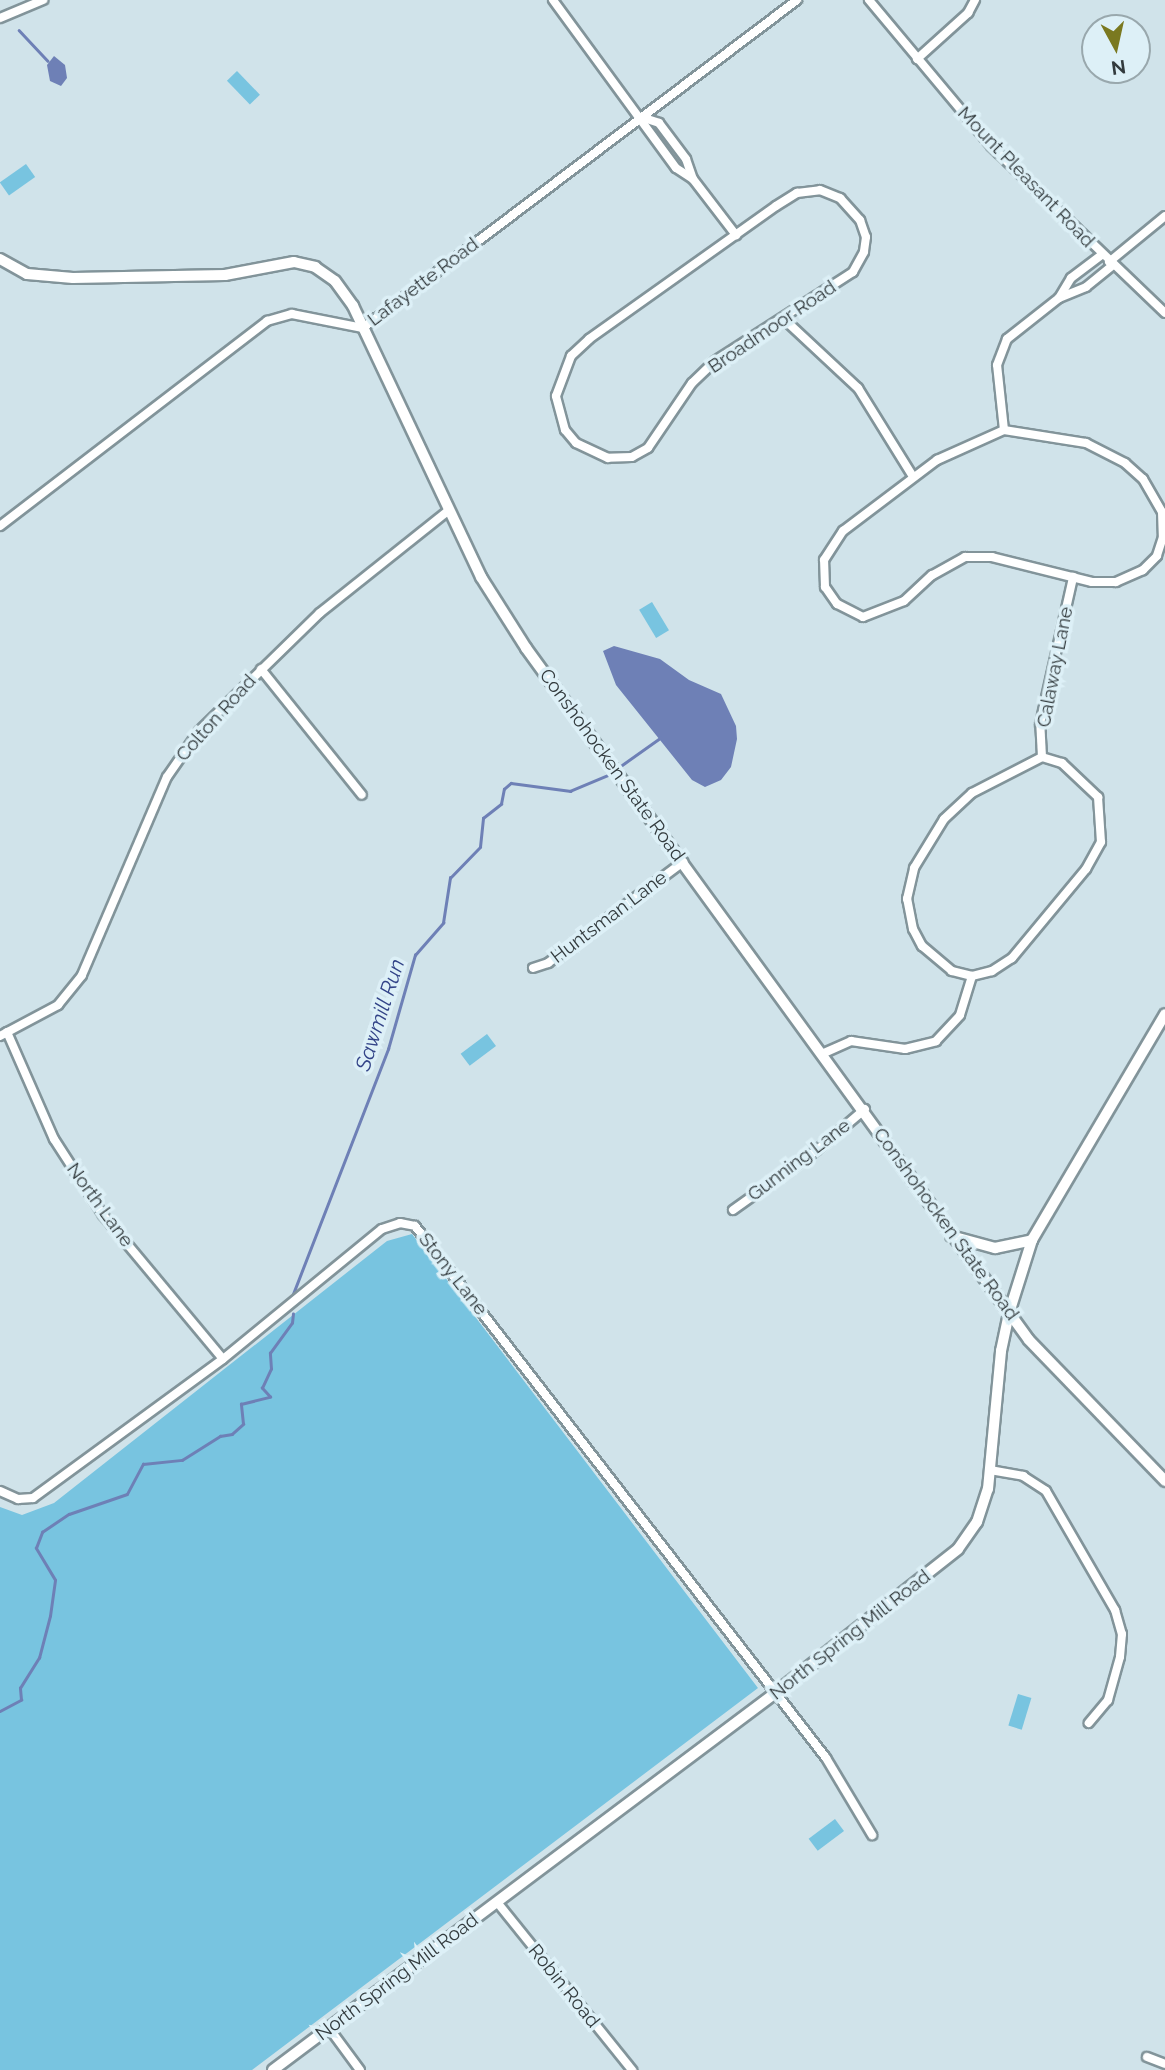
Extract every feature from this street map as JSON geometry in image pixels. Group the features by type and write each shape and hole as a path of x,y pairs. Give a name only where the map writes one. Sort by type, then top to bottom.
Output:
{"main road":[{"name":"Conshohocken State Road","path":"0,259 27,274 73,278 216,275 300,263 335,281 363,328 449,510 504,617 865,1109 951,1236 1009,1313 1030,1340 1165,1481"},
{"name":"North Spring Mill Road","path":"1009,1313 1032,1240 1165,1014"},
{"path":"951,1236 995,1248 1032,1240"}],"street":[{"path":"0,18 43,0"},
{"path":"553,0 676,168 692,179 736,235"},
{"name":"Lafayette Road","path":"0,526 267,321 292,314 363,328 797,0"},
{"name":"Mount Pleasant Road","path":"869,0 991,146 1165,313"},
{"path":"917,59 968,13 975,0"},
{"path":"641,117 659,123 686,159 692,179"},
{"name":"Broadmoor Road","path":"820,190 840,198 860,220 866,237 864,252 853,271 785,320 715,361 692,383 648,448 632,457 591,453 565,430 556,396 571,356 736,235 797,193 820,190"},
{"path":"1004,430 997,383 1000,352 1007,339 1059,298 1086,287 1165,216"},
{"path":"1059,298 1071,278 1102,255"},
{"path":"785,320 858,388 912,475"},
{"path":"1004,430 1087,443 1125,463 1143,479 1157,500 1163,537 1157,556 1143,570 1116,583 1073,577 992,556 965,557 932,575 904,601 863,617 838,604 825,587 824,560 844,531 912,475 965,446 1004,430"},
{"name":"Colton Road","path":"3,1034 58,1005 75,986 175,761 261,670 320,613 449,510"},
{"name":"Calaway Lane","path":"1042,757 1040,724 1073,577"},
{"path":"261,670 362,795"},
{"path":"1042,757 1062,763 1098,797 1101,842 1086,869 1012,958 992,971 972,976 952,971 922,946 908,914 908,883 944,820 971,793 1042,757"},
{"name":"Huntsman Lane","path":"533,968 548,963 683,862"},
{"path":"824,1053 851,1041 905,1049 936,1041 960,1015 972,976"},
{"name":"North Lane","path":"3,1034 54,1139 103,1215 223,1359"},
{"name":"Gunning Lane","path":"733,1210 817,1150 865,1109"},
{"name":"Stony Lane","path":"0,1491 18,1499 33,1498 223,1359 382,1229 400,1223 415,1226 774,1694"},
{"name":"North Spring Mill Road","path":"273,2070 774,1694 958,1549 982,1511 990,1470 1001,1351 1009,1313"},
{"path":"990,1470 1023,1476 1046,1491 1115,1611 1122,1634 1120,1657 1108,1700 1089,1723"},
{"path":"774,1694 839,1777 872,1835"},
{"name":"Robin Road","path":"497,1902 632,2070"},
{"path":"329,2028 360,2070"},
{"path":"1147,2057 1165,2064"}],"shaded area":[{"path":"54,56 65,65 67,78 61,86 50,81 47,65"},
{"path":"237,71 260,95 250,104 227,81"},
{"path":"26,164 35,177 9,195 0,182"},
{"path":"652,602 669,630 656,638 639,610"},
{"path":"614,646 660,659 689,680 721,694 736,726 737,739 731,767 721,780 705,787 692,780 616,685 603,651"},
{"path":"487,1034 496,1046 470,1066 461,1054"},
{"path":"412,1234 758,1688 252,2070 0,2070 0,1507 22,1515 54,1503 387,1241"},
{"path":"1018,1694 1031,1698 1022,1730 1008,1726"},
{"path":"835,1819 844,1831 818,1851 809,1839"}],"waterway":[{"path":"19,30 48,61"},
{"name":"Sawmill Run","path":"622,765 660,738"},
{"name":"Sawmill Run","path":"293,1294 388,1049 415,955 443,923 450,878 480,847 483,818 501,804 504,789 511,783 570,791 608,775"},
{"name":"Sawmill Run","path":"0,1711 21,1700 20,1688 39,1658 50,1616 55,1580 36,1548 42,1532 69,1514 127,1494 143,1464 182,1460 220,1436 232,1434 243,1424 241,1404 270,1397 262,1388 271,1369 270,1353 292,1323 293,1314"}]}
